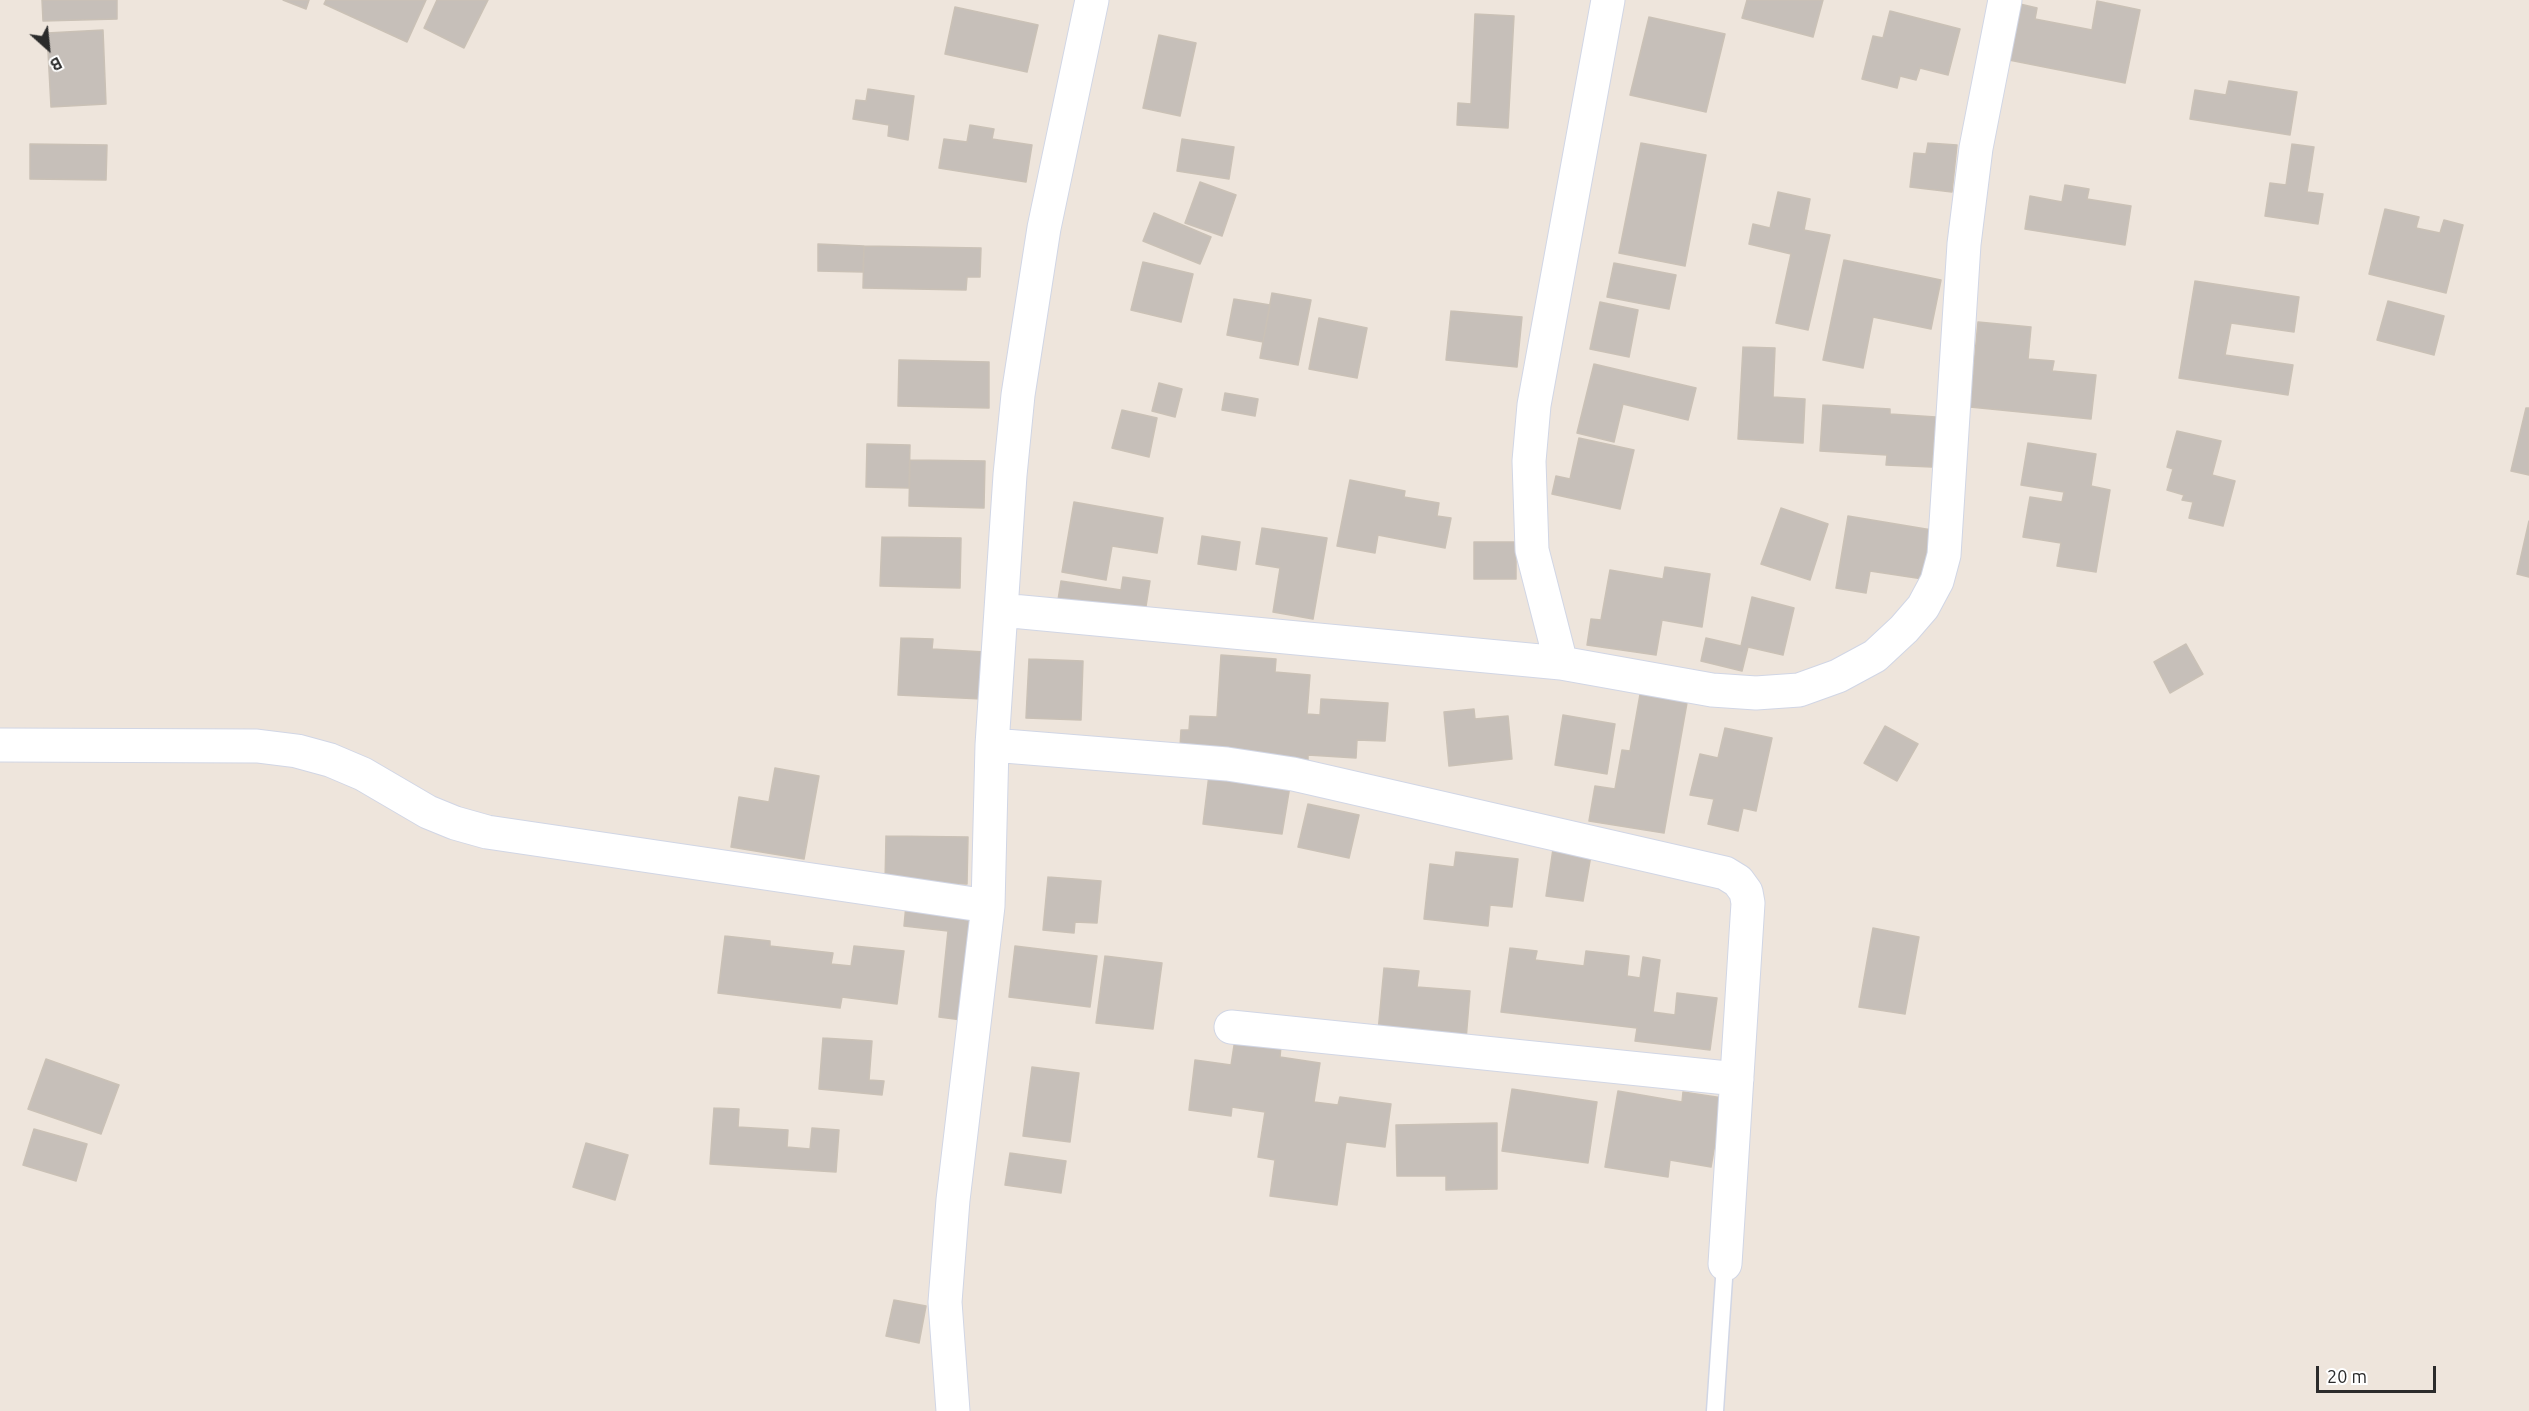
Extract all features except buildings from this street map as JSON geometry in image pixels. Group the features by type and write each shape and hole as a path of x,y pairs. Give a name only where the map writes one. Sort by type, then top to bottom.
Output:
{"street":[{"path":"953,1411 945,1302 953,1200 988,906 992,745 1010,475 1020,384 1044,228 1092,0"},
{"path":"1562,663 1532,549 1529,461 1536,394 1608,0"},
{"path":"1001,610 1562,663 1712,690 1756,693 1799,690 1838,676 1875,656 1904,629 1923,607 1937,581 1944,555 1964,244 1976,148 2005,0"},
{"path":"0,745 257,746 297,751 352,769 428,812 487,832 988,906"},
{"path":"992,745 1227,764 1293,774 1725,873 1738,881 1746,892 1748,903 1725,1264"},
{"path":"1231,1027 1737,1079"}],"lane":[{"path":"1715,1411 1725,1264"}]}
